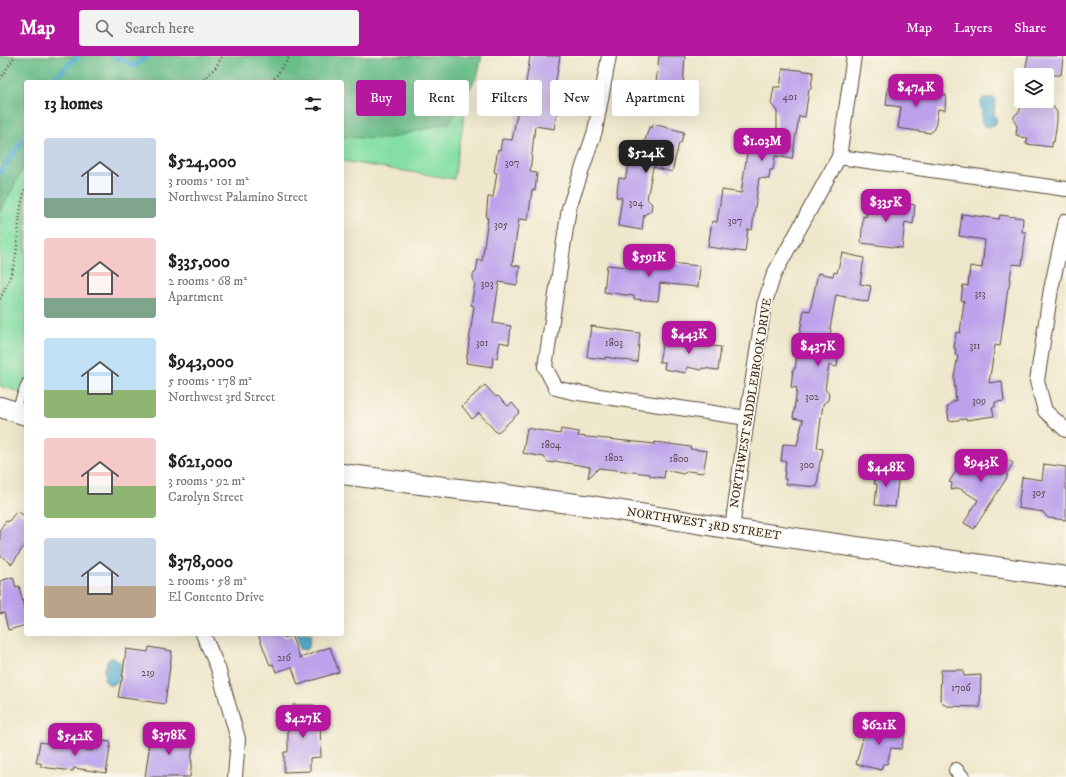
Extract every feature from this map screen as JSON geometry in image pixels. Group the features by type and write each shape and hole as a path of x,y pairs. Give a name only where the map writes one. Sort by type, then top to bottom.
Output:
{"street":[{"path":"609,56 595,131 569,208 545,367 556,388 572,392 747,418"},
{"name":"NORTHWEST SADDLEBROOK DRIVE","path":"732,529 764,305 774,274 839,157 854,56"},
{"path":"839,157 1066,189"},
{"path":"1066,221 1051,289 1037,381 1045,411 1066,430"},
{"name":"NORTHWEST 3RD STREET","path":"344,474 592,506 732,529 1066,578"},
{"path":"204,636 218,668 238,739 235,777"}],"lane":[{"path":"14,412 24,387"}],"path":[{"path":"0,79 15,56"},
{"path":"203,80 216,67 222,56"},
{"path":"273,80 290,56"},
{"path":"0,299 8,282 14,263 20,213 24,196"}],"green space":[{"path":"0,56 474,56 469,87 469,80 414,80 414,116 464,116 454,179 344,161 344,80 24,80 24,393 0,386"},
{"path":"0,56 482,56 478,75 469,90 469,80 414,80 414,116 454,116 450,122 386,139 344,137 344,80 24,80 24,166 0,213"}],"water":[{"path":"983,98 995,98 996,102 994,114 996,120 994,126 985,127 981,122 982,115 980,105"},
{"path":"297,636 311,636 307,650 300,649"},
{"path":"112,658 121,662 118,682 109,685 106,681 104,681 104,668 106,668 107,661"}],"building":[{"path":"530,56 560,56 556,80 550,80 550,116 556,116 554,129 535,126 530,172 537,173 535,191 532,190 528,220 519,219 512,265 520,266 517,285 499,282 493,323 511,326 509,344 500,342 497,358 493,357 492,367 466,363 474,306 471,305 475,283 473,280 473,274 476,272 478,260 482,261 488,218 486,218 488,197 493,197 497,173 494,172 498,149 500,150 502,139 512,140 517,116 542,116 542,80 526,80"},
{"path":"659,56 685,56 683,80 656,80"},
{"path":"1028,56 1063,56 1061,75 1054,75 1054,68 1026,68"},
{"path":"783,68 813,72 805,117 799,116 792,159 775,156 773,170 770,170 769,179 759,178 752,230 748,229 745,252 708,247 712,221 717,222 722,190 741,193 750,133 777,137 777,111 771,104 774,87 780,87"},
{"path":"888,87 946,95 945,110 938,109 935,129 930,133 898,128 901,107 886,105"},
{"path":"1020,108 1054,108 1057,112 1057,121 1052,147 1026,144 1028,138 1019,137 1019,135 1016,135 1017,126 1014,121 1014,116 1020,111"},
{"path":"653,124 684,132 681,143 679,143 672,172 653,167 647,199 652,204 651,211 644,215 642,230 618,226 622,198 616,197 619,178 625,179 635,144 643,147 649,127 652,128"},
{"path":"879,200 915,205 913,224 905,222 902,248 861,243 863,216 866,217 868,201 879,203"},
{"path":"962,214 999,219 1000,215 1023,218 1022,232 1026,232 1022,265 1012,264 1000,346 995,345 989,383 1002,381 1004,401 995,402 995,407 992,407 994,416 949,421 947,407 956,401 954,377 958,355 955,355 956,349 954,348 956,332 960,333 964,301 961,300 963,285 968,286 970,266 982,268 985,240 959,236"},
{"path":"842,253 864,258 860,284 871,286 868,302 836,295 828,345 839,347 837,367 829,365 825,389 829,394 828,400 823,404 817,448 823,449 817,487 786,484 786,479 784,479 786,461 781,461 783,444 797,445 803,420 793,418 797,388 791,387 804,310 810,311 818,273 833,276 834,272 837,273"},
{"path":"628,259 700,266 698,287 660,283 658,301 634,299 634,296 604,292 607,265 627,267"},
{"path":"591,326 640,333 637,362 605,357 605,359 587,357"},
{"path":"664,336 703,343 704,345 721,347 718,370 702,368 701,370 687,367 686,373 664,369 665,362 659,362"},
{"path":"485,385 496,397 498,396 508,406 512,403 520,412 497,433 479,413 472,419 462,406"},
{"path":"527,428 560,434 561,429 579,432 578,436 655,444 655,442 691,447 690,449 707,451 703,473 688,471 683,474 665,470 664,478 650,476 650,474 599,468 588,478 590,467 555,461 554,463 548,462 544,457 523,453"},
{"path":"998,454 1013,463 1006,475 1008,476 974,529 964,523 978,500 959,488 951,490 952,483 949,482 966,456 975,461 978,456 991,464"},
{"path":"1044,464 1066,467 1066,520 1048,518 1043,512 1018,508 1022,477 1042,480"},
{"path":"876,470 899,473 895,507 875,505 877,484 874,484"},
{"path":"17,511 24,516 24,546 12,564 0,555 0,529 6,521 8,522"},
{"path":"13,577 16,587 19,586 24,606 24,626 8,630 4,613 0,614 0,581"},
{"path":"259,636 284,636 285,638 291,636 300,658 330,647 339,672 298,685 292,667 276,672 273,664 270,665"},
{"path":"149,647 172,651 165,704 118,697 122,681 126,649 148,652"},
{"path":"941,670 963,670 964,676 981,675 980,707 946,706 940,700"},
{"path":"293,705 314,705 314,717 320,718 321,757 310,758 310,771 284,772 284,752 288,752 289,719 292,719"},
{"path":"884,725 906,731 901,749 891,748 887,764 883,764 881,770 856,764 866,727 883,730"},
{"path":"151,732 194,739 190,777 145,777"},
{"path":"94,740 111,742 106,773 74,768 73,771 41,767 41,763 36,763 40,742 92,751"}],"waterway":[{"path":"52,80 78,56"},
{"path":"113,56 135,66 147,56"},
{"path":"0,173 24,139"}]}
